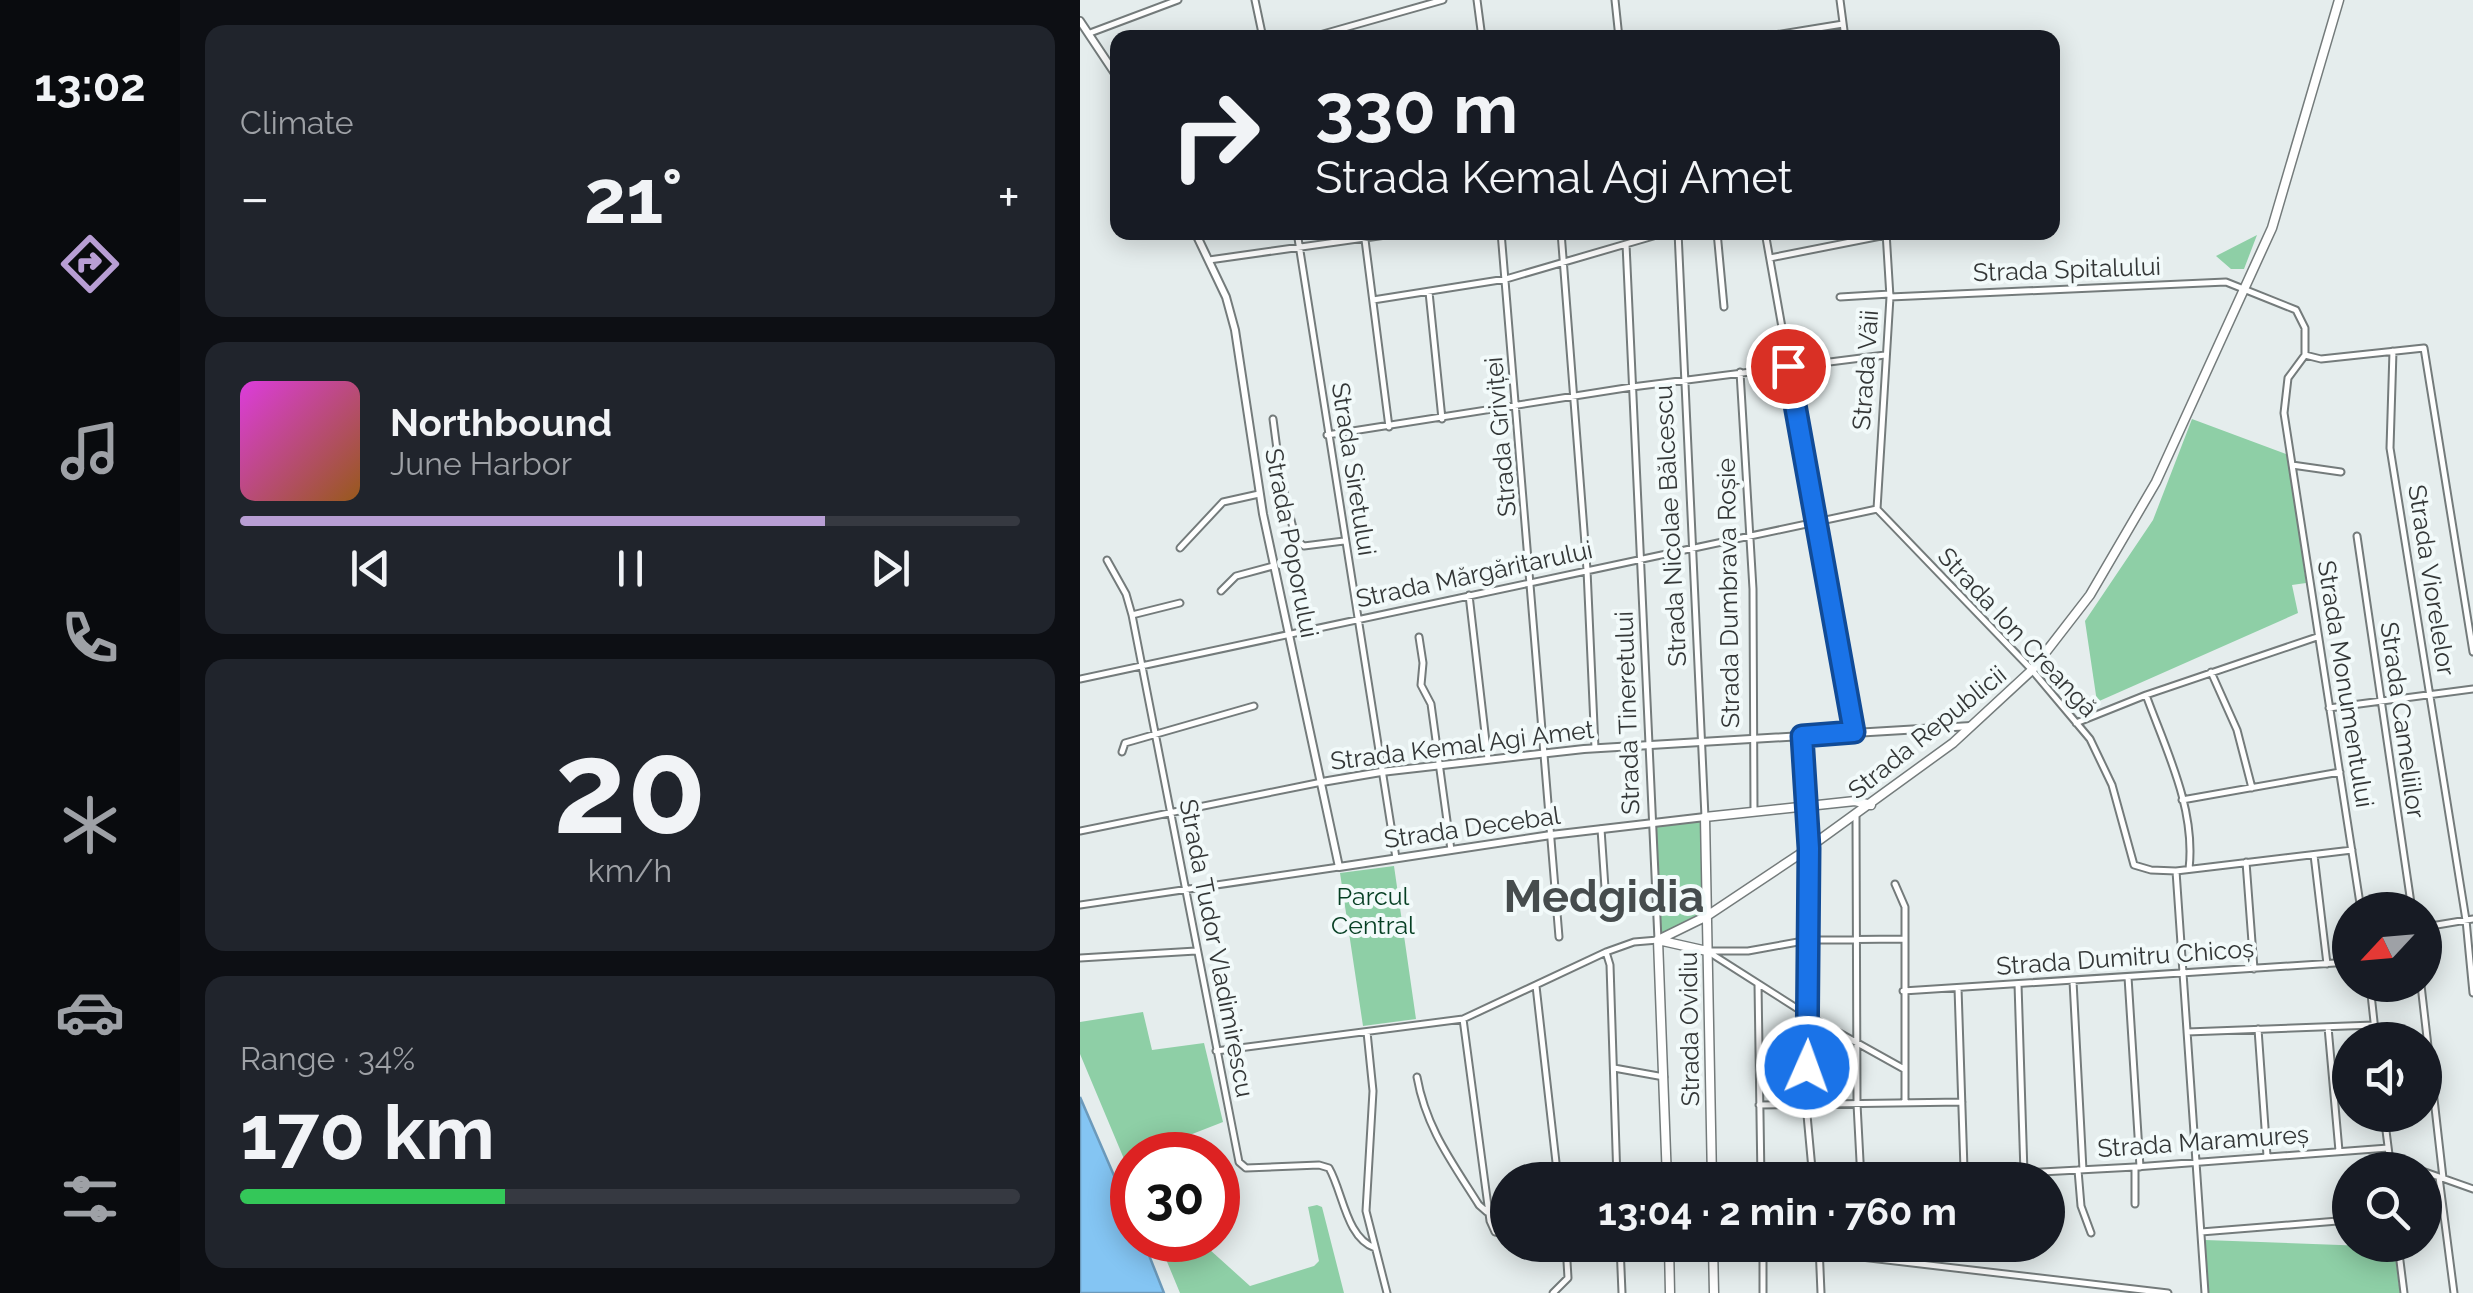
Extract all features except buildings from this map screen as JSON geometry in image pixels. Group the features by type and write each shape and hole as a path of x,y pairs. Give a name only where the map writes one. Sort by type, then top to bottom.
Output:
{"main road":[{"name":"Strada Republicii","path":"1658,940 1707,916 1856,817 1972,726 2032,670 2090,595 2136,520 2245,289 2285,190 2338,0"},
{"name":"Strada Decebal","path":"1705,817 1855,802 1871,806"},
{"name":"Strada Ovidiu","path":"1705,817 1712,1162"},
{"path":"1658,940 1708,951"},
{"name":"Strada Tineretului","path":"1658,940 1666,1162"},
{"path":"1669,1262 1670,1293"},
{"path":"1713,1262 1714,1293"}],"street":[{"path":"1090,33 1178,0"},
{"path":"1255,0 1261,30"},
{"path":"1348,30 1443,0"},
{"path":"1477,0 1481,30"},
{"path":"1614,0 1618,30"},
{"path":"1840,0 1844,30"},
{"path":"1080,21 1110,65"},
{"path":"1812,30 1843,24"},
{"name":"Strada Poporului","path":"1199,240 1226,297 1236,330 1259,494 1338,866"},
{"name":"Strada Siretului","path":"1298,240 1396,858"},
{"path":"1209,260 1335,240"},
{"path":"1366,240 1389,427"},
{"name":"Strada Griviței","path":"1502,240 1559,937"},
{"path":"1561,240 1587,570 1596,748"},
{"path":"1373,300 1506,280 1634,240"},
{"name":"Strada Nicolae Bălcescu","path":"1678,240 1705,817"},
{"path":"1718,240 1724,307"},
{"path":"1767,240 1854,732"},
{"path":"1770,258 1857,240"},
{"name":"Strada Văii","path":"1877,510 1890,296 1886,240"},
{"name":"Strada Tineretului","path":"1626,244 1658,940"},
{"name":"Strada Spitalului","path":"1890,296 2226,282 2300,314 2306,328 2305,355"},
{"path":"1429,292 1442,420"},
{"path":"1840,296 1890,296"},
{"path":"2305,355 2321,359 2420,348 2425,352 2473,652"},
{"name":"Strada Viorelelor","path":"2393,351 2390,448 2469,920 2473,993"},
{"path":"1327,435 1442,420 1632,387 1885,355"},
{"name":"Strada Monumentului","path":"2305,355 2292,370 2285,389 2284,413 2358,892"},
{"name":"Strada Dumbrava Roșie","path":"1740,372 1751,537 1754,812"},
{"path":"1273,419 1296,540 1304,546 1344,540"},
{"path":"2292,464 2341,472"},
{"path":"1180,548 1223,502 1259,494"},
{"name":"Strada Ion Creangă","path":"1877,510 2032,670 2097,750 2112,785 2134,865 2139,869 2176,871"},
{"name":"Strada Mărgăritarului","path":"1080,679 1877,510"},
{"name":"Strada Cameliilor","path":"2357,536 2409,892"},
{"name":"Strada Tudor Vladimirescu","path":"1107,560 1126,594 1132,615 1216,1052 1242,1166 1329,1168 1357,1234 1367,1246 1375,1248"},
{"path":"1222,591 1236,576 1274,566"},
{"path":"1469,594 1488,759"},
{"path":"1132,615 1180,603"},
{"path":"1419,638 1421,685 1430,700 1451,850"},
{"path":"2076,722 2318,638"},
{"path":"2211,672 2237,730 2252,788"},
{"path":"2329,708 2473,689"},
{"path":"2146,695 2190,831 2189,869"},
{"path":"1122,752 1124,742 1254,706"},
{"name":"Strada Kemal Agi Amet","path":"1080,831 1322,782 1441,764 1596,748 1972,726"},
{"path":"1802,736 1809,848 1806,1104 1811,1162"},
{"path":"2182,800 2340,772"},
{"name":"Strada Decebal","path":"1080,905 1705,817"},
{"path":"1856,817 1859,1162"},
{"path":"1601,829 1604,888"},
{"path":"2206,1292 2176,871 2352,850"},
{"path":"2314,854 2326,964"},
{"path":"2246,862 2254,968"},
{"path":"1895,884 1905,907 1905,1104"},
{"path":"2442,924 2469,920"},
{"path":"1708,951 1735,952 1809,940 1903,938"},
{"name":"Strada Republicii","path":"1216,1052 1463,1019 1606,952 1634,942 1658,940"},
{"path":"1080,958 1196,951"},
{"path":"1708,951 1809,1016 1904,1069"},
{"path":"1606,952 1610,964 1617,1162"},
{"path":"1708,967 1723,961"},
{"name":"Strada Dumitru Chicoș","path":"1903,990 2332,964"},
{"path":"2128,977 2137,1167 2135,1204"},
{"path":"2072,981 2081,1206 2091,1232"},
{"path":"1758,984 1760,1162"},
{"path":"2018,984 2024,1162"},
{"path":"1536,986 1556,1162"},
{"path":"1758,1105 1962,1102 1958,988"},
{"path":"2423,1002 2438,1152"},
{"path":"1463,1019 1490,1217"},
{"path":"2328,1026 2339,1151"},
{"path":"2187,1032 2332,1026"},
{"path":"2258,1029 2267,1156"},
{"path":"1367,1032 1373,1092 1366,1198 1387,1293"},
{"path":"1614,1068 1664,1077"},
{"path":"1417,1077 1432,1130 1479,1205 1489,1214"},
{"name":"Strada Maramureș","path":"1962,1102 1964,1162"},
{"path":"2386,1132 2389,1152"},
{"name":"Strada Maramureș","path":"2065,1171 2388,1148"},
{"path":"2442,1177 2473,1189"},
{"path":"2442,1186 2454,1293"},
{"path":"2201,1232 2332,1221"},
{"path":"1553,1293 1568,1278 1567,1262"},
{"path":"1621,1262 1622,1293"},
{"path":"1762,1262 1764,1293"},
{"path":"1820,1262 1821,1293"},
{"path":"1928,1262 2168,1293"},
{"path":"2400,1262 2404,1293"}],"green space":[{"path":"2257,235 2244,269 2231,269 2216,256"},
{"path":"2192,419 2289,455 2306,583 2292,585 2298,613 2097,702 2085,621 2153,520"},
{"path":"1705,817 1707,916 1658,940 1651,823"},
{"name":"Parcul Central","path":"1394,866 1416,1019 1363,1026 1340,873"},
{"path":"1143,1012 1152,1050 1204,1043 1223,1122 1197,1132 1113,1132 1080,1054 1080,1022"},
{"path":"1308,1207 1322,1207 1344,1293 1180,1293 1167,1262 1223,1262 1250,1286 1314,1266 1319,1261"},
{"path":"2205,1240 2332,1245 2332,1262 2396,1262 2400,1293 2208,1293"}],"water":[{"path":"1080,1097 1110,1166 1110,1262 1152,1262 1164,1293 1080,1293"}],"district":[{"name":"Medgidia","path":"1604,896"}],"route":[{"path":"1788,366 1854,732 1802,736 1809,848 1807,1067"}]}
